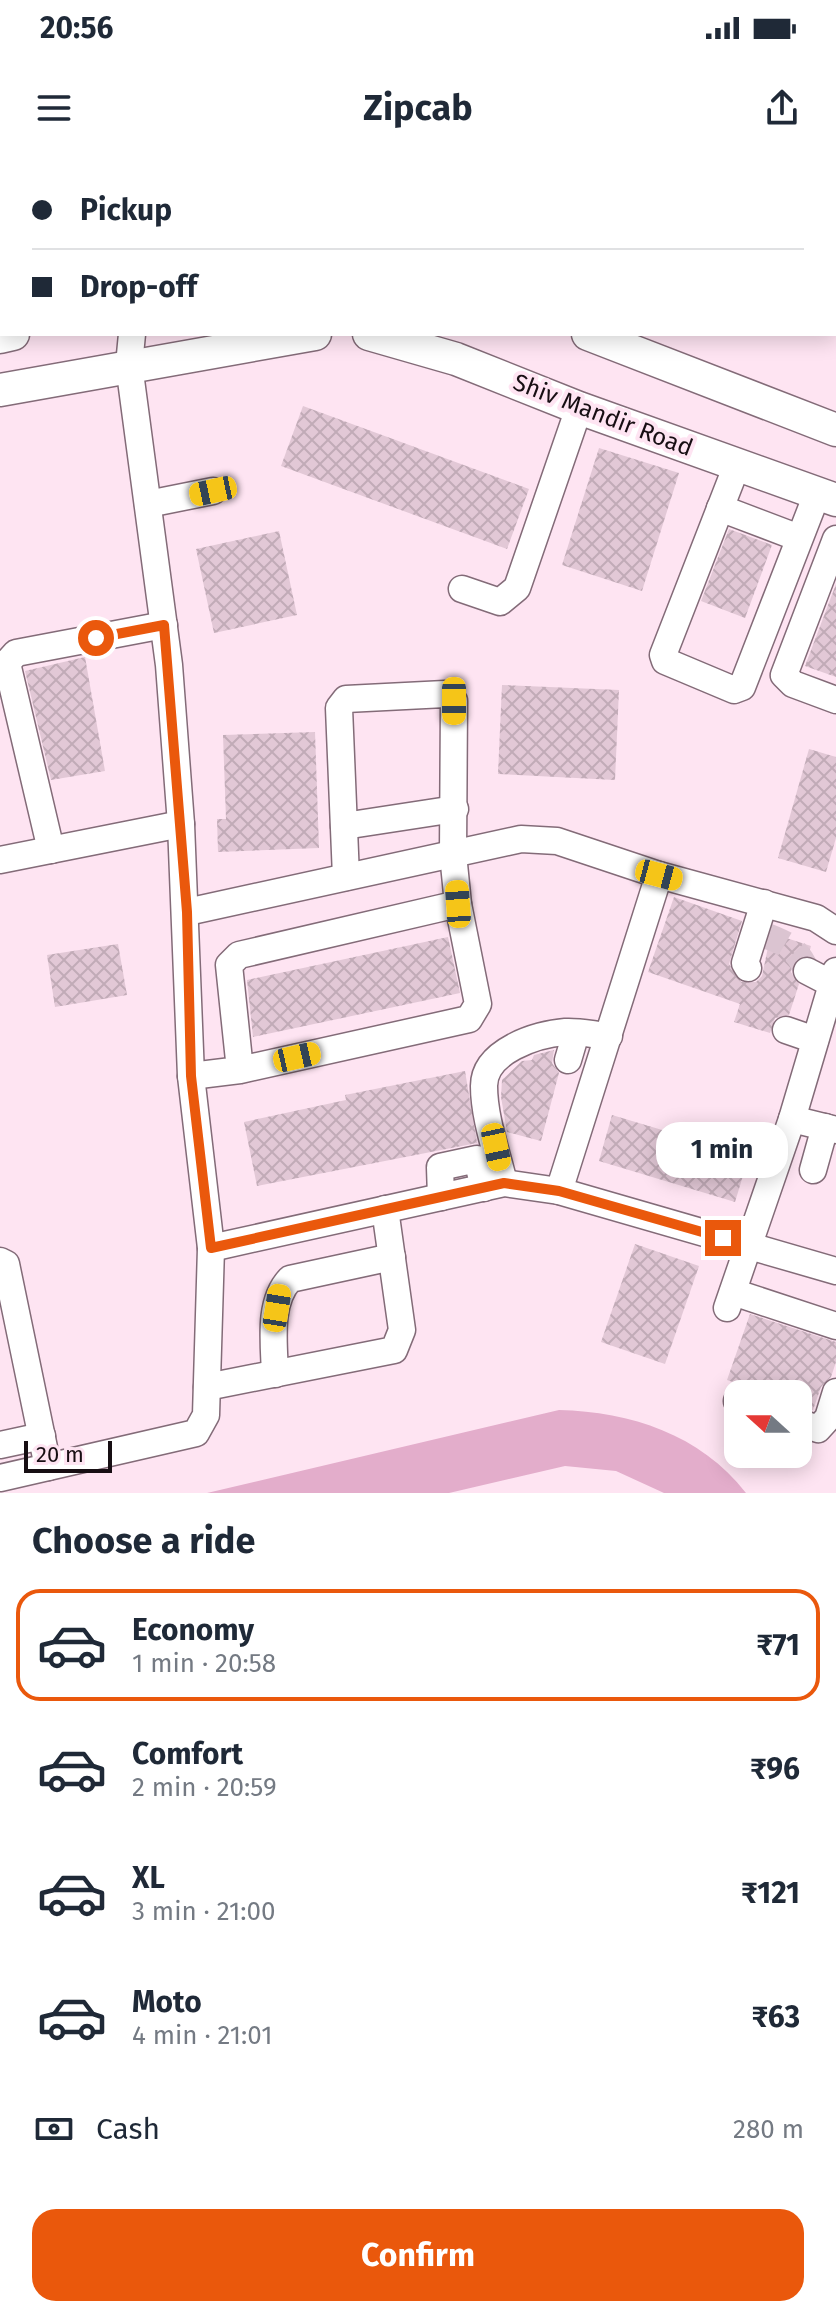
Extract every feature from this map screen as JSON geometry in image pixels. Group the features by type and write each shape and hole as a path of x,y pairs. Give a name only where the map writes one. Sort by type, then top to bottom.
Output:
{"street":[{"path":"0,390 131,349 290,336"},
{"name":"Shiv Mandir Road","path":"376,336 456,359 579,408 826,497"},
{"path":"593,336 836,430"},
{"path":"0,1478 196,1433 206,1415 211,1248 191,1076 187,912 164,625 131,349"},
{"path":"462,589 500,602 517,588 579,408"},
{"path":"737,465 663,655 665,661 734,690 742,687 799,538 826,497"},
{"path":"148,504 213,491"},
{"path":"720,508 799,538"},
{"path":"833,555 784,675 793,684 836,700"},
{"path":"51,850 7,663 16,653 164,625"},
{"path":"191,1076 240,1070 469,1019 478,1004 458,904 453,854 454,701 445,694 346,699 339,708 346,877"},
{"path":"344,826 455,809"},
{"path":"0,860 181,824"},
{"path":"187,912 521,839 557,841 659,875 816,918 836,931"},
{"path":"559,1191 659,875"},
{"path":"748,968 745,963 758,933 764,903"},
{"path":"240,1070 229,965 239,955 458,904"},
{"path":"807,971 834,978 792,1119 730,1300 836,1326"},
{"path":"786,1030 815,1040"},
{"path":"494,1186 484,1083 488,1072 513,1046 566,1032 609,1036"},
{"path":"568,1060 576,1033"},
{"path":"792,1119 831,1129 813,1170"},
{"path":"211,1248 494,1186 559,1191 836,1271"},
{"path":"207,1387 394,1350 402,1330 385,1209"},
{"path":"275,1374 273,1334 278,1302 280,1290 290,1279 392,1257"},
{"path":"0,1261 6,1264 48,1467"},
{"path":"812,1427 818,1429 828,1418 836,1392"},
{"path":"0,1445 42,1436"}],"shaded area":[{"path":"559,1410 612,1416 662,1430 708,1455 746,1493 664,1493 616,1471 565,1466 449,1493 207,1493"}],"building":[{"path":"303,406 529,489 507,549 281,466"},
{"path":"599,448 679,473 642,591 562,565"},
{"path":"729,529 772,545 745,618 701,601"},
{"path":"279,531 297,615 214,633 196,549"},
{"path":"836,584 836,677 805,666"},
{"path":"85,657 105,771 51,780 25,671"},
{"path":"502,685 619,690 615,780 498,774"},
{"path":"315,732 319,848 218,852 217,819 226,819 223,735"},
{"path":"809,749 836,757 836,838 826,872 778,858"},
{"path":"674,897 742,921 729,964 741,982 756,982 762,976 771,933 811,946 808,955 799,957 793,964 791,972 799,984 789,1015 775,1018 770,1033 734,1022 740,1004 648,972"},
{"path":"448,937 460,993 253,1037 247,980"},
{"path":"118,944 127,995 55,1007 47,955"},
{"path":"554,1050 552,1063 559,1073 541,1141 507,1132 501,1097 502,1080 522,1061"},
{"path":"465,1071 477,1143 257,1186 244,1122 346,1100 345,1095"},
{"path":"612,1115 749,1156 735,1202 599,1161"},
{"path":"635,1244 699,1266 665,1364 601,1342"},
{"path":"750,1314 836,1342 836,1362 831,1377 821,1387 813,1410 812,1380 727,1380"}],"tunnel":[{"path":"761,934 789,947 807,971"}],"route":[{"path":"96,638 164,625 187,912 191,1076 211,1248 504,1183 559,1191 723,1238"}]}
